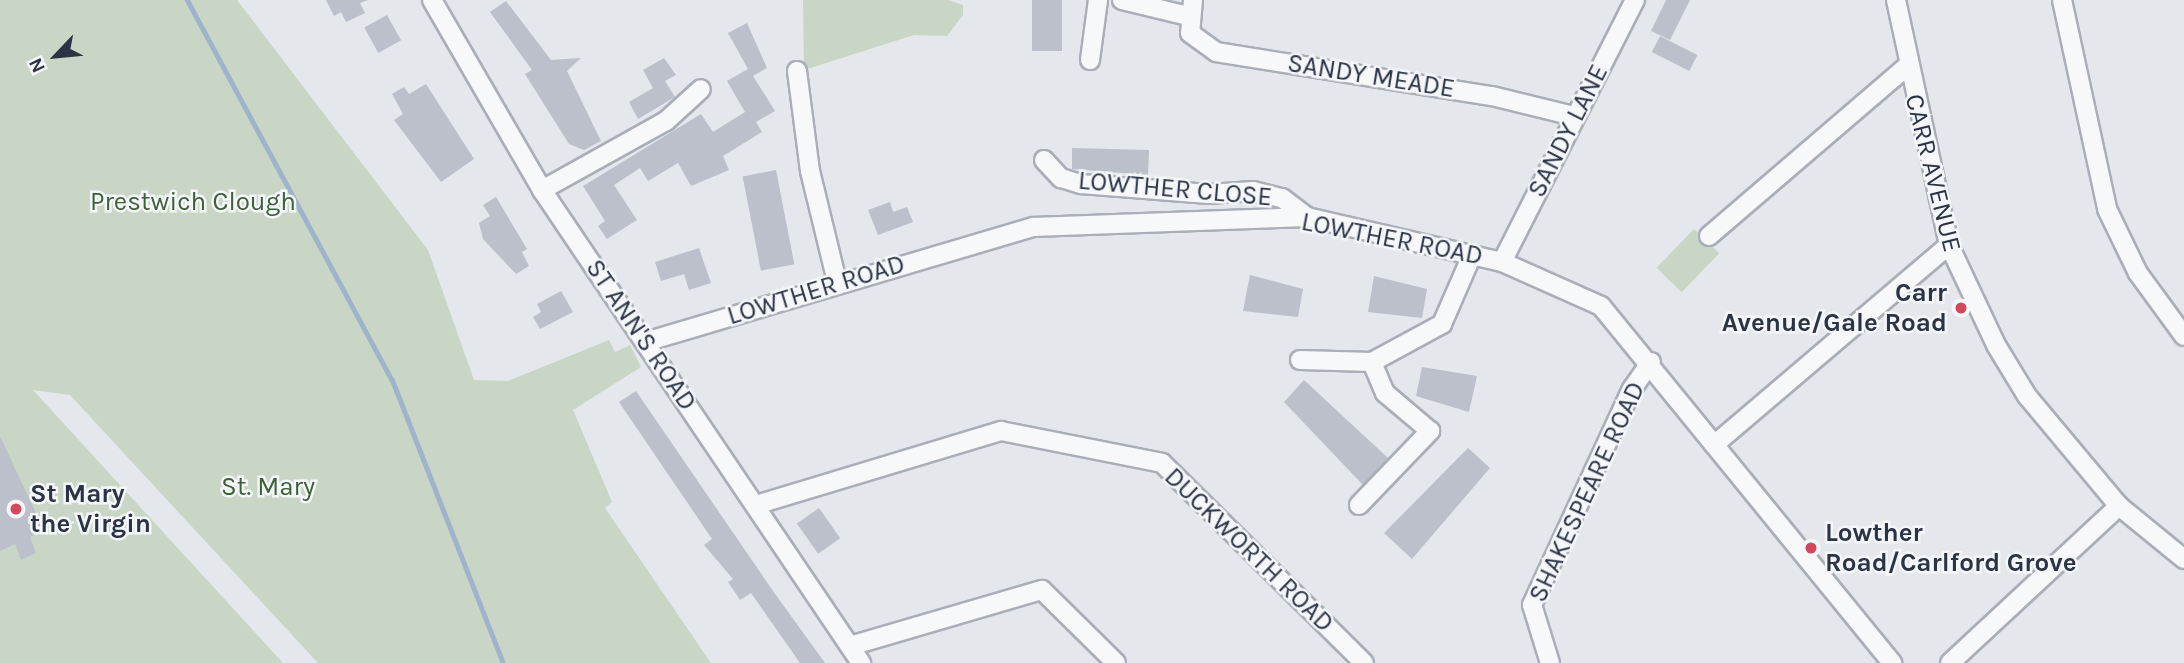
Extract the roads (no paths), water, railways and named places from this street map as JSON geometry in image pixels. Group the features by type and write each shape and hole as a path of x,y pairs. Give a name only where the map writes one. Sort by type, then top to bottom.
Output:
{"street":[{"path":"1090,60 1098,0"},
{"path":"1122,0 1190,8"},
{"name":"SANDY LANE","path":"1502,262 1635,0"},
{"name":"CARR AVENUE","path":"1896,0 1907,66 1948,245 2027,397 2119,506 2184,559"},
{"path":"2062,0 2107,209 2138,273 2184,336"},
{"name":"ST ANN'S ROAD","path":"435,1 542,190 759,504 862,663"},
{"name":"SANDY MEADE","path":"1190,8 1195,41 1216,52 1492,96 1574,116"},
{"path":"1709,236 1907,66"},
{"path":"797,71 812,182 837,282"},
{"path":"542,190 666,121 701,89"},
{"name":"LOWTHER CLOSE","path":"1044,160 1061,178 1082,184 1209,194 1253,191 1282,198 1307,217"},
{"name":"LOWTHER ROAD","path":"645,342 837,282 1033,227 1307,217 1472,254 1502,262 1601,306 1651,362 1891,663"},
{"path":"1714,444 1948,245"},
{"path":"1300,360 1371,362 1442,324 1472,254"},
{"path":"1359,505 1430,431 1385,393 1371,362"},
{"name":"SHAKESPEARE ROAD","path":"1550,663 1532,605 1632,389 1651,362"},
{"name":"DUCKWORTH ROAD","path":"759,504 1001,431 1162,463 1364,663"},
{"path":"1950,663 2119,506"},
{"path":"850,646 1042,590 1116,663"}],"waterway":[{"path":"187,0 392,380 503,663"}],"place":[{"name":"Carr Avenue/Gale Road","path":"1961,308"},
{"name":"St Mary the Virgin","path":"16,509"},
{"name":"Lowther Road/Carlford Grove","path":"1811,548"}],"park label":[{"name":"Prestwich Clough","path":"193,202"},
{"name":"St. Mary","path":"268,487"}]}
